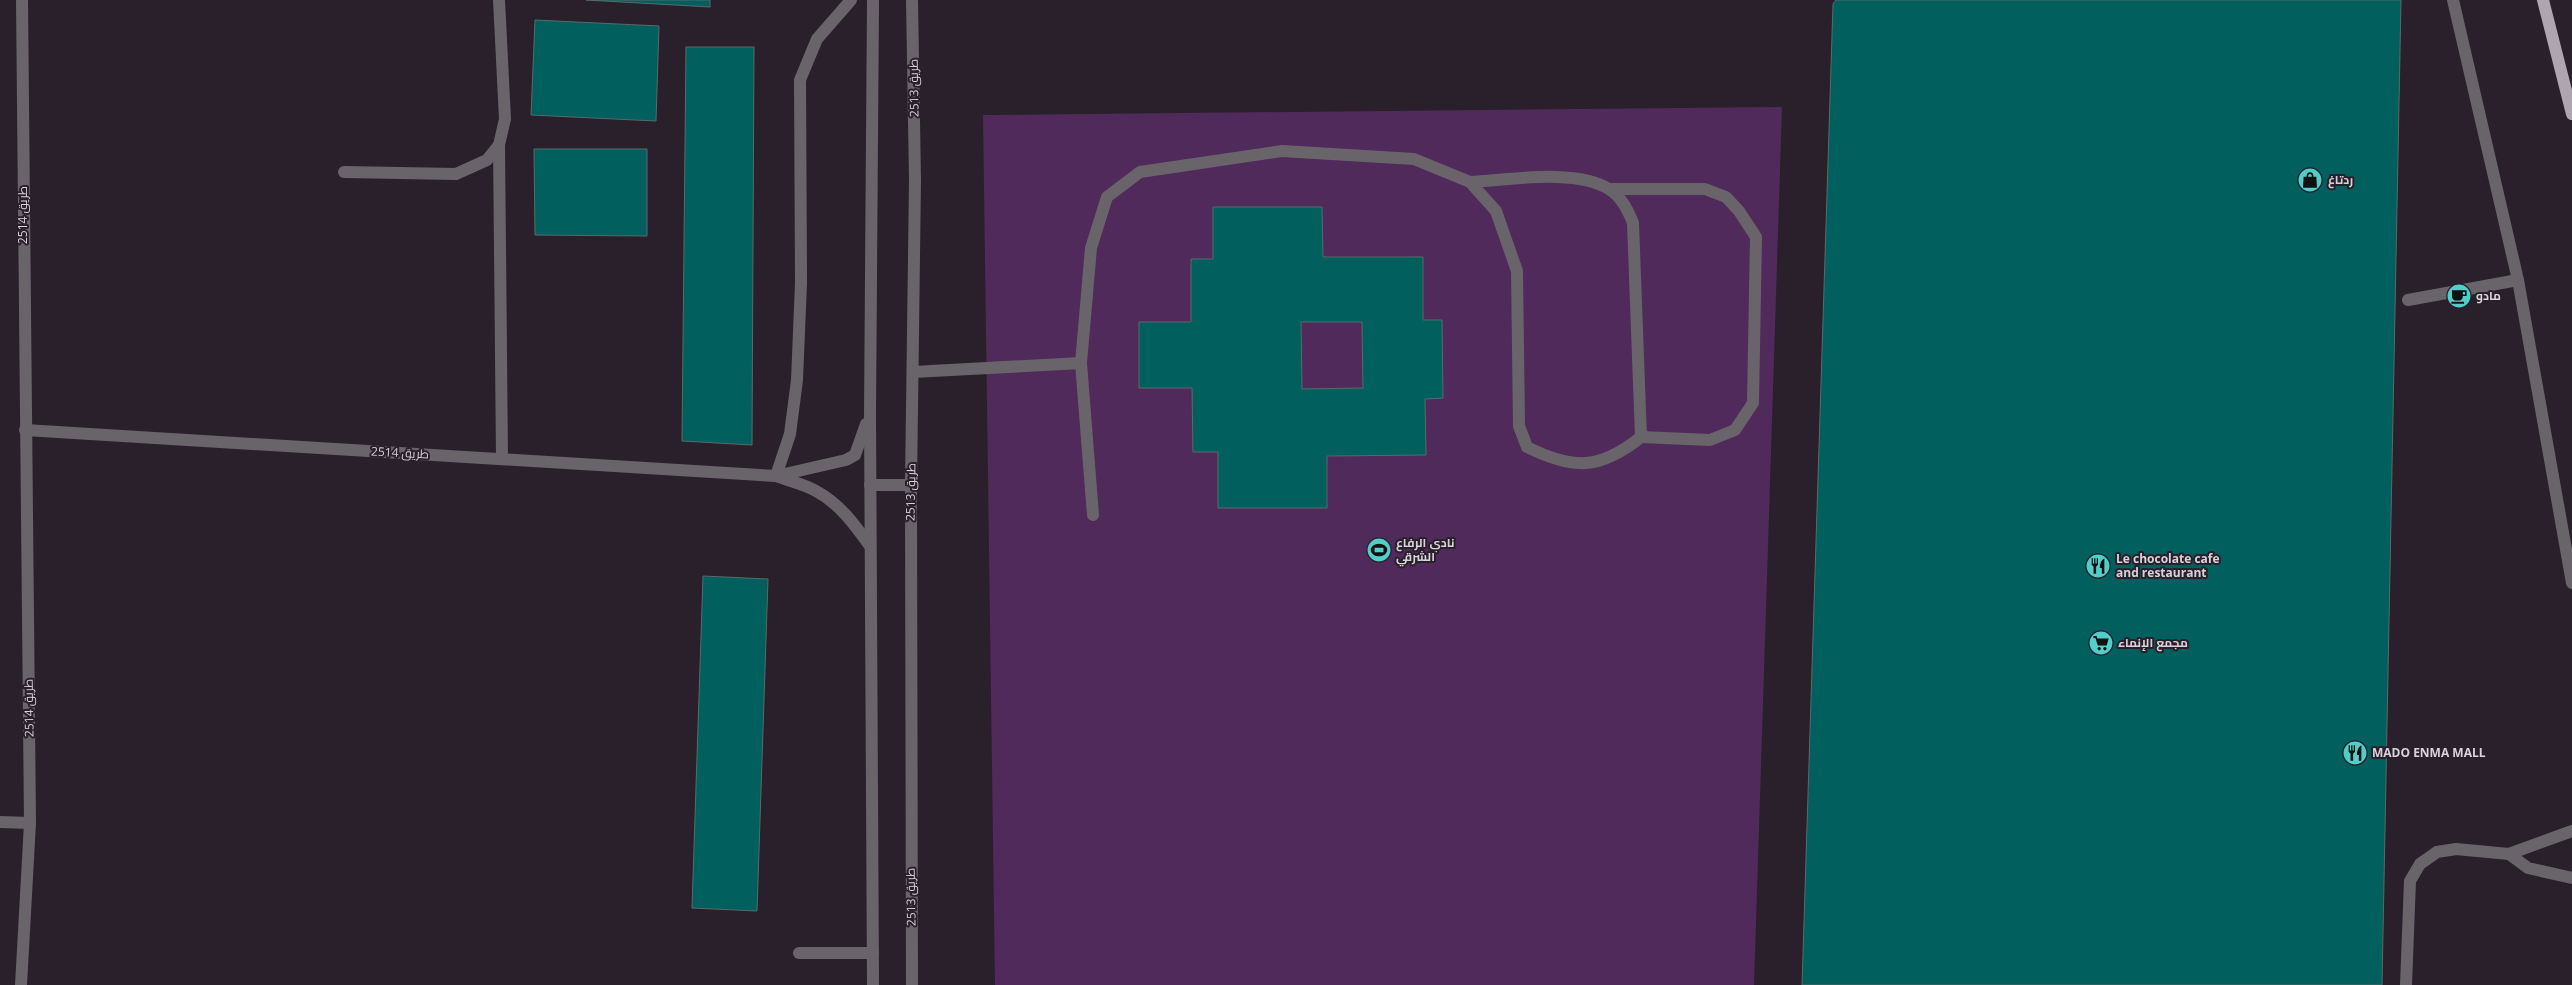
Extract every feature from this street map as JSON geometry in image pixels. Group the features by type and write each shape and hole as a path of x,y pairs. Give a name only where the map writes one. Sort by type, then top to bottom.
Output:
{"main road":[{"path":"2543,0 2572,114"}],"street":[{"name":"طريق 2514","path":"21,985 30,823 22,0"},
{"path":"498,0 505,119 499,146 502,459"},
{"path":"776,476 790,434 797,380 800,283 800,80 817,38 852,0"},
{"path":"872,0 870,546 873,985"},
{"name":"طريق 2513","path":"912,0 915,180 910,485 912,985"},
{"path":"2453,0 2518,280 2561,510 2572,583"},
{"path":"344,172 456,174 487,160 499,146"},
{"path":"1093,515 1082,363 1091,248 1107,197 1140,172 1282,150 1414,159 1470,182 1496,211 1517,271 1519,426 1527,447 1553,460 1592,464 1622,452 1641,437 1710,440 1735,430 1753,403 1756,237 1739,211 1726,196 1705,189 1608,189 1567,176 1470,182"},
{"path":"1608,189 1627,207 1633,223 1641,437"},
{"path":"2408,300 2518,280"},
{"path":"913,372 1082,363"},
{"name":"طريق 2514","path":"25,430 776,476 825,466 846,460 855,455 870,414"},
{"name":"طريق 2514","path":"776,476 815,490 833,502 853,523 870,546"},
{"path":"870,485 910,485"},
{"path":"0,822 30,823"},
{"path":"2406,985 2410,881 2420,864 2437,852 2456,849 2509,854 2572,831"},
{"path":"2509,854 2528,868 2572,878"},
{"path":"799,953 873,953"}],"shaded area":[{"name":"نادي الرفاع الشرقي","path":"1782,107 1754,985 995,985 983,115"}],"building":[{"path":"586,0 710,0 710,7"},
{"name":"مجمع الإنماء","path":"1836,0 2401,0 2382,985 1802,985 1833,4"},
{"path":"535,20 659,26 656,121 531,115"},
{"path":"686,47 754,47 752,445 682,441"},
{"path":"534,149 647,149 647,236 535,235"},
{"path":"1213,207 1322,207 1323,257 1423,257 1423,320 1442,320 1443,398 1425,399 1426,455 1327,456 1327,508 1218,508 1218,452 1193,452 1192,388 1139,388 1139,322 1191,322 1191,259 1213,259","holes":["1301,322 1362,322 1363,388 1302,389"]},
{"path":"703,576 768,579 757,911 692,908"}],"place":[{"name":"ردتاغ","path":"2310,180"},
{"name":"مادو","path":"2459,296"},
{"name":"نادي الرفاع الشرقي","path":"1379,550"},
{"name":"Le chocolate cafe and restaurant","path":"2098,566"},
{"name":"مجمع الإنماء","path":"2101,643"},
{"name":"MADO ENMA MALL","path":"2355,753"}]}
